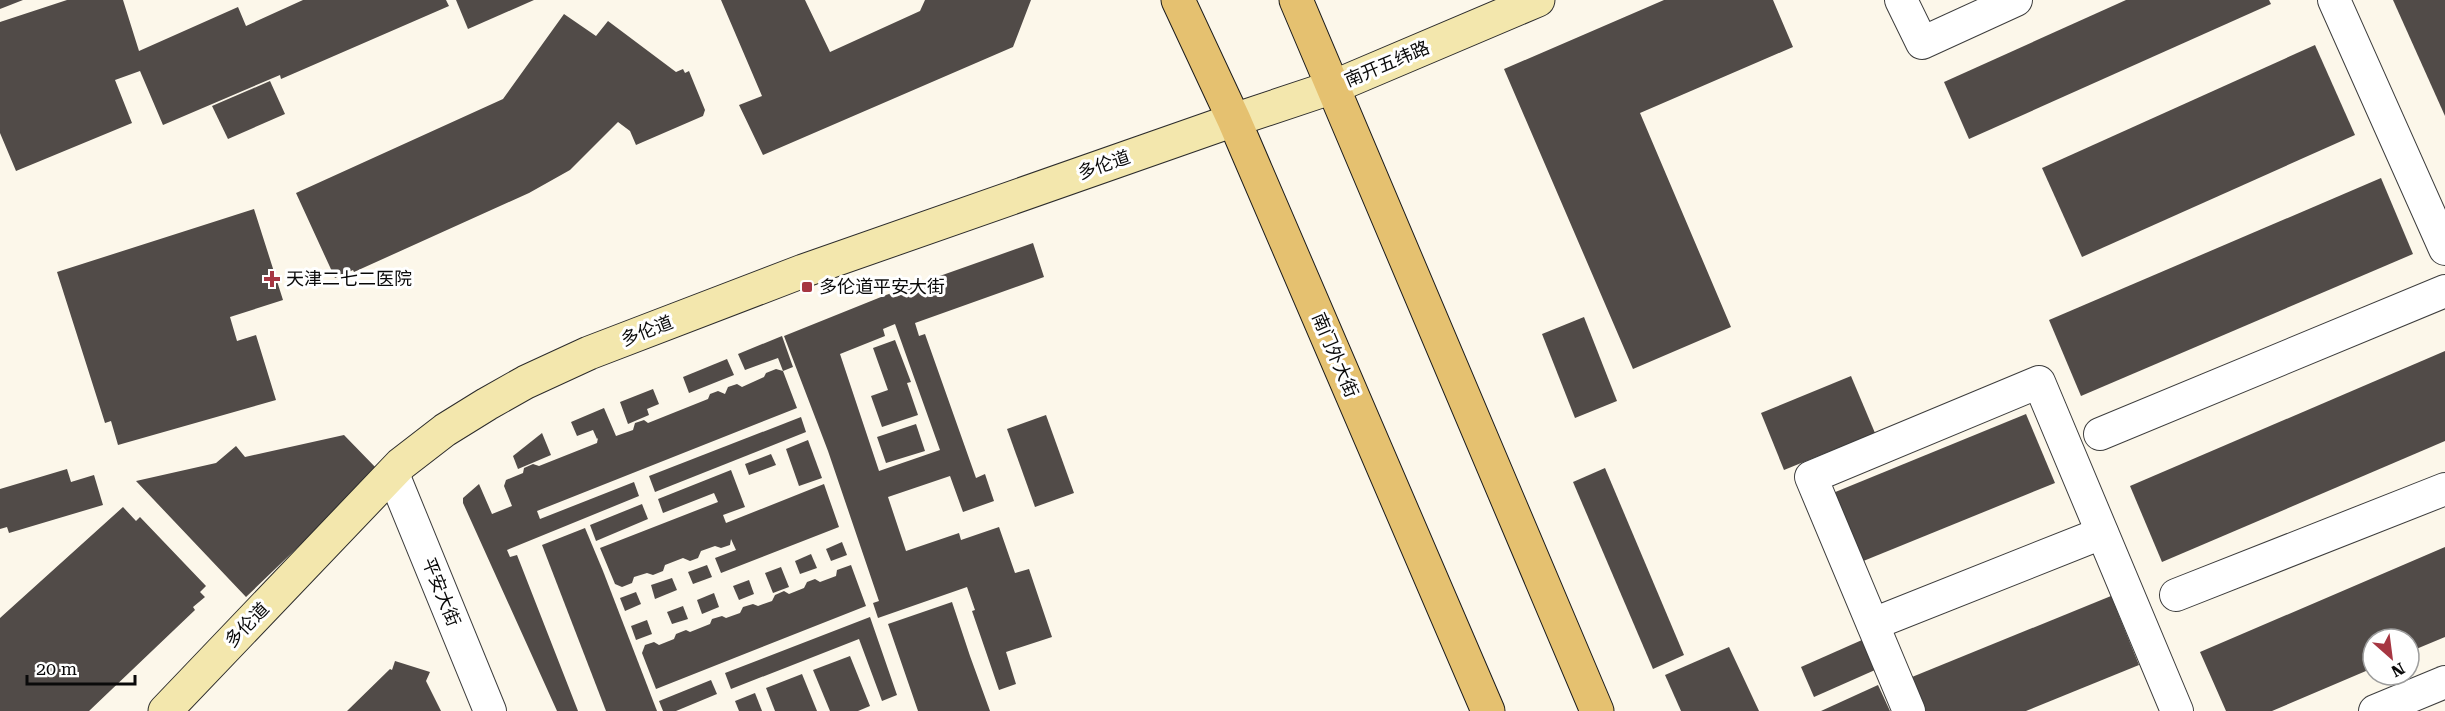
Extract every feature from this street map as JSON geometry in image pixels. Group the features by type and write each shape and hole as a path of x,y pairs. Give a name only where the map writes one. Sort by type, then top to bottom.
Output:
{"main road":[{"name":"南门外大街","path":"1178,0 1234,120 1488,711"},
{"path":"1296,0 1597,711"},
{"name":"南开五纬路","path":"1234,120 1333,87 1538,0"},
{"name":"多伦道","path":"165,711 401,464 445,430 526,382 589,354 802,271 1234,120"}],"street":[{"path":"1901,0 1922,43 2016,0"},
{"path":"2334,0 2442,235"},
{"path":"2100,434 2445,291"},
{"path":"1909,711 1811,477 2039,382 2177,711"},
{"name":"平安大街","path":"393,474 490,711"},
{"path":"2176,595 2445,489"},
{"path":"1873,624 2102,533"},
{"path":"2375,711 2445,682"}],"building":[{"path":"0,0 23,0 0,9"},
{"path":"67,0 123,0 139,51 238,7 246,26 303,0 446,0 449,6 281,79 280,75 163,125 140,71 115,80 132,123 16,171 0,133 0,22"},
{"path":"456,0 534,0 468,29"},
{"path":"721,0 805,0 830,52 920,11 925,0 1031,0 1013,47 763,155 739,105 762,96"},
{"path":"1664,0 1773,0 1793,47 1640,113 1731,327 1633,369 1504,69"},
{"path":"2126,0 2269,0 2271,4 1969,139 1944,82"},
{"path":"2393,0 2445,0 2445,116"},
{"path":"564,14 596,36 608,21 676,72 683,69 685,73 689,71 705,110 703,116 636,145 630,131 618,122 570,170 529,193 354,272 353,270 335,278 296,193 503,99"},
{"path":"2315,45 2355,135 2082,257 2042,168"},
{"path":"270,81 285,114 228,139 212,106"},
{"path":"2381,178 2413,254 2081,396 2049,320"},
{"path":"254,209 283,300 230,317 237,341 256,335 276,400 118,445 111,421 105,423 57,272"},
{"path":"1033,243 1044,277 915,323 919,336 925,334 976,478 985,474 994,501 963,512 950,476 888,497 906,551 959,533 961,540 999,527 1015,573 1029,569 1052,637 1006,652 1016,684 999,690 972,611 975,610 967,587 878,618 873,603 879,601 828,451 784,336 886,295","holes":["895,324 940,450 879,471 840,354 885,336 883,329"]},
{"path":"1584,317 1617,401 1575,418 1542,334"},
{"path":"782,336 793,367 783,371 778,358 745,370 738,354"},
{"path":"895,340 911,382 907,383 918,415 882,427 871,396 888,390 873,348"},
{"path":"2445,351 2445,441 2162,562 2130,486"},
{"path":"727,359 734,375 689,393 683,377"},
{"path":"776,369 783,371 797,408 537,511 540,519 634,482 639,496 507,550 510,557 517,555 578,711 557,711 463,503 463,498 479,484 492,514 512,506 504,486 506,480 523,473 524,468 533,464 539,466 597,443 598,438 593,430 577,436 571,422 604,408 616,436 633,430 635,423 644,420 648,423 708,399 710,394 718,391 725,394 728,387 737,384 742,387"},
{"path":"1851,376 1875,433 1784,470 1761,413"},
{"path":"653,389 659,404 647,409 649,415 628,424 620,402"},
{"path":"2026,414 2055,483 1856,564 1828,495"},
{"path":"1046,415 1074,493 1035,507 1007,429"},
{"path":"801,417 806,432 655,492 649,476"},
{"path":"916,424 925,451 886,463 877,437"},
{"path":"542,433 551,455 518,469 513,456"},
{"path":"344,435 378,470 246,597 136,481 216,463 236,446 245,457"},
{"path":"808,440 822,478 799,486 786,449"},
{"path":"771,454 776,465 749,475 745,464"},
{"path":"1605,468 1684,655 1653,669 1573,482"},
{"path":"67,469 71,482 94,475 103,505 9,533 7,527 0,529 0,489"},
{"path":"731,470 745,507 723,515 726,523 824,484 839,527 721,573 715,558 736,550 731,539 730,545 721,548 715,546 701,551 698,558 690,561 683,558 665,565 663,571 653,575 647,573 634,577 632,583 622,587 615,584 600,548 718,502 714,493 663,513 658,499"},
{"path":"642,504 648,519 596,541 590,525"},
{"path":"123,507 136,521 140,517 206,586 200,592 205,597 193,607 195,610 89,711 0,711 0,618"},
{"path":"585,528 657,711 606,711 542,545"},
{"path":"842,542 847,555 831,561 826,549"},
{"path":"2445,547 2445,637 2421,647 2421,627 2361,627 2361,673 2272,711 2226,711 2200,652"},
{"path":"811,554 817,568 800,574 795,561"},
{"path":"707,565 712,577 693,584 688,572"},
{"path":"851,565 866,606 656,689 642,653 645,645 654,642 659,645 674,639 676,634 686,630 690,632 710,624 712,619 722,616 726,618 740,613 743,607 753,604 758,606 772,601 775,595 784,591 789,594 804,588 807,582 815,579 820,582 836,576 837,570"},
{"path":"781,567 789,587 773,593 765,573"},
{"path":"672,578 677,590 655,599 651,585"},
{"path":"749,580 754,594 739,600 733,586"},
{"path":"636,592 641,604 625,611 620,598"},
{"path":"714,593 719,607 702,614 697,600"},
{"path":"2111,596 2139,665 2026,711 1926,711 1912,677"},
{"path":"952,602 990,711 918,711 888,624"},
{"path":"683,606 688,619 672,624 667,612"},
{"path":"870,617 897,695 882,701 859,639 731,689 725,673"},
{"path":"647,620 652,634 636,640 631,626"},
{"path":"1862,640 1875,670 1814,697 1801,667"},
{"path":"1729,647 1759,711 1681,711 1665,675"},
{"path":"850,656 870,706 858,711 830,711 813,670"},
{"path":"395,661 430,672 426,681 441,711 347,711 390,669 392,670"},
{"path":"802,674 817,711 775,711 766,688"},
{"path":"711,680 717,694 676,711 663,711 659,701"},
{"path":"1878,685 1890,711 1821,711"},
{"path":"755,693 762,711 739,711 735,701"}],"place":[{"name":"天津二七二医院","path":"272,279"},
{"name":"多伦道平安大街","path":"807,287"}]}
